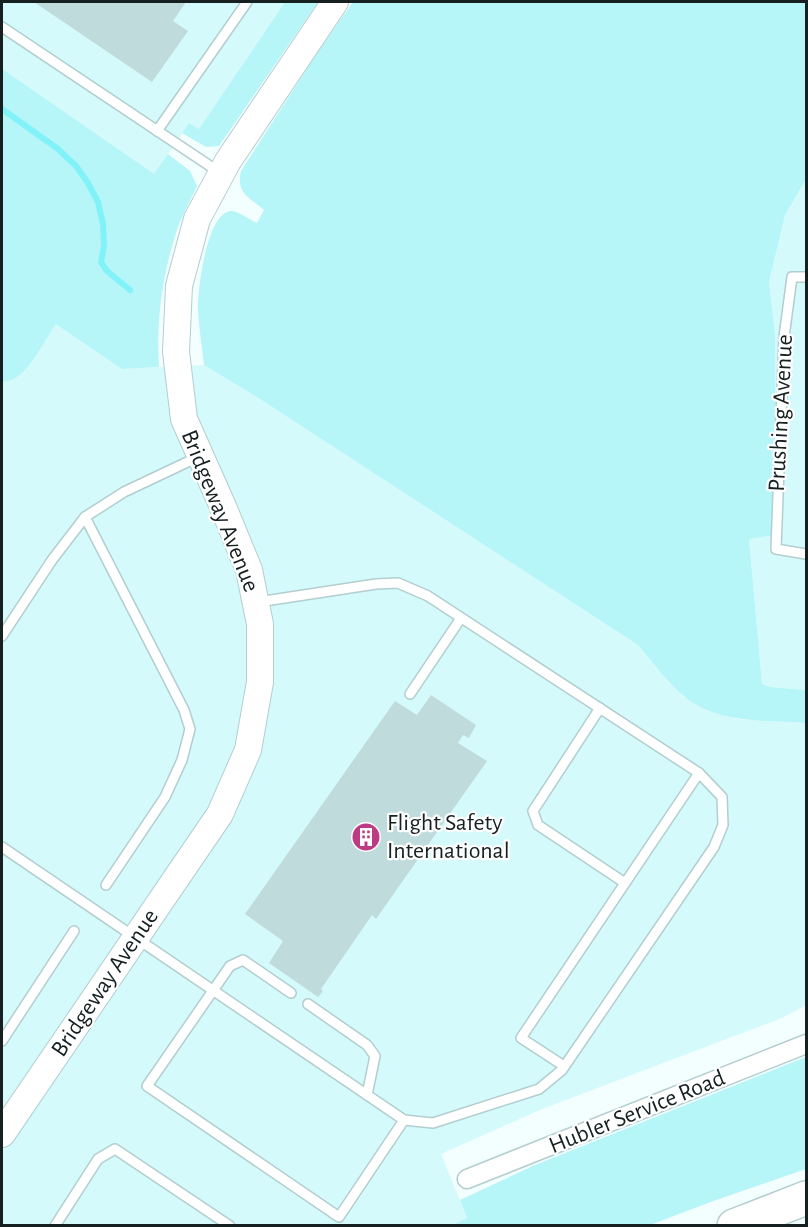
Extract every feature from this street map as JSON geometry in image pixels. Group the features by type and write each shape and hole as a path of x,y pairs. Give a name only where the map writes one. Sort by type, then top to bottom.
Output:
{"highway":[{"path":"734,1226 807,1198"}],"street":[{"name":"Bridgeway Avenue","path":"2,1134 220,814 248,750 260,682 260,624 249,570 184,419 176,352 179,286 197,219 221,174 234,151 335,2"},
{"name":"Hubler Service Road","path":"467,1179 807,1044"}],"lane":[{"path":"157,131 247,2"},
{"path":"2,27 221,174"},
{"name":"Prushing Avenue","path":"807,277 792,277 784,337 776,549 807,554"},
{"path":"2,636 6,621 85,517 124,492 200,456"},
{"path":"85,517 184,710 190,729 182,760 165,796 106,885"},
{"path":"2,847 404,1120 433,1123 538,1089 564,1066 714,847 723,825 722,797 699,773 428,596 399,583 376,584 256,602"},
{"path":"410,694 461,618"},
{"path":"600,708 533,811 538,825 625,883"},
{"path":"564,1066 521,1038 699,773"},
{"path":"2,1041 74,931"},
{"path":"291,993 243,960 230,966 147,1086 339,1217 404,1120"},
{"path":"308,1005 367,1045 375,1056 367,1095"},
{"path":"55,1226 98,1158 115,1149 230,1226"}],"shaded area":[{"path":"2,2 285,2 199,129 189,123 155,174 122,369 204,365 638,645 684,697 736,719 806,723 806,1005 782,1018 542,1109 441,1154 467,1218 452,1225 2,1226"},
{"path":"285,2 318,2 219,146 206,147 182,133 189,123 199,129"},
{"path":"353,2 806,2 806,179 785,215 769,282 775,335 776,535 749,539 762,684 770,687 806,690 806,723 743,719 712,712 698,706 673,685 638,645 204,365 198,301 205,253 210,237 223,214 232,211 257,223 264,210 248,198 242,190 241,171 319,50"},
{"path":"2,69 154,174 168,154 190,171 197,186 178,227 167,266 159,316 159,367 122,369 56,324 26,369 10,380 2,381"},
{"path":"806,179 806,690 770,687 762,684 749,539 776,535 775,335 769,282 785,215"},
{"path":"806,1057 806,1169 650,1225 452,1225 467,1218 460,1200 535,1165"}],"building":[{"path":"34,2 186,2 173,21 188,31 152,82"},
{"name":"Flight Safety International","path":"431,695 476,725 469,738 463,735 458,743 487,761 376,919 372,915 321,989 323,991 318,997 269,963 283,941 245,914 395,701 417,715"}],"waterway":[{"path":"2,109 58,149 76,166 98,202 103,224 104,246 101,262 107,271 130,290"}],"place":[{"name":"Flight Safety International","path":"366,837"}]}
